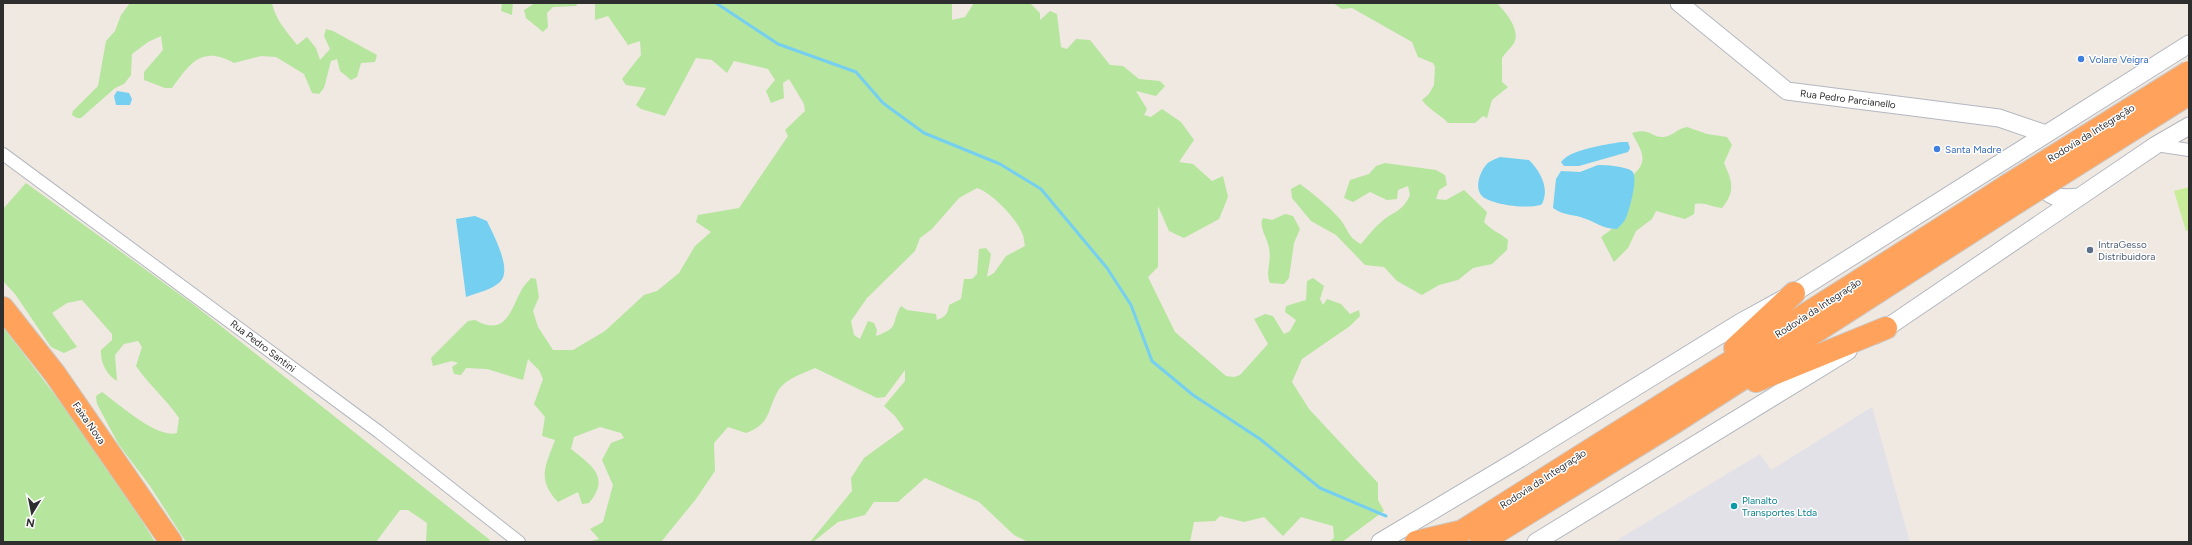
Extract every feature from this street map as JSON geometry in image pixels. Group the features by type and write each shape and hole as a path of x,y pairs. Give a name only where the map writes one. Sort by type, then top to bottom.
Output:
{"highway":[{"name":"Rodovia da Integração","path":"1481,542 1697,408 2189,72"},
{"name":"Rodovia da Integração","path":"1454,537 1660,405 1774,336 2012,194 2189,94"},
{"path":"1660,405 1741,344 1794,293"},
{"name":"Faixa Nova","path":"3,308 55,374 171,542"},
{"path":"1697,408 1752,383 1886,328"},
{"path":"1416,542 1454,537"}],"main road":[{"name":"Rua Pedro Parcianello","path":"1679,3 1787,91 1998,118 2046,134"},
{"path":"1380,542 1519,459 1741,322 1794,293 2189,44"},
{"path":"1536,542 1886,328 2156,145 2189,126"},
{"path":"2046,134 2036,154 2035,171 2041,185 2048,193 2060,199 2079,197"}],"street":[{"path":"2156,145 2189,150"},
{"name":"Rua Pedro Santini","path":"3,154 379,432 519,542"}],"shaded area":[{"path":"1872,407 1910,542 1614,542 1760,454 1771,470"}],"green space":[{"path":"130,3 272,3 279,20 297,45 307,37 316,48 320,60 330,49 324,36 326,29 333,31 377,55 375,62 361,63 357,77 351,80 340,71 337,59 331,61 324,88 319,94 312,93 304,74 276,57 261,56 234,63 223,58 205,56 191,64 172,88 165,88 144,80 144,72 163,50 161,36 148,42 132,54 131,75 124,84 115,88 81,118 77,118 72,115 73,111 98,86 106,41 115,31 121,15"},
{"path":"502,3 513,3 512,15 501,11"},
{"path":"535,3 578,3 576,6 553,7 547,13 548,27 543,32 526,18 524,10"},
{"path":"595,3 952,3 952,20 965,17 974,3 1030,3 1040,13 1040,20 1050,11 1057,14 1061,47 1067,49 1076,39 1090,40 1110,65 1123,66 1139,79 1160,81 1165,86 1156,96 1136,91 1147,109 1144,115 1151,117 1162,109 1181,122 1194,140 1179,162 1193,164 1212,181 1223,176 1228,197 1219,219 1184,238 1169,231 1158,206 1158,267 1148,277 1175,332 1226,376 1234,377 1240,375 1268,344 1254,319 1265,314 1273,316 1284,334 1290,331 1296,320 1285,312 1286,306 1306,300 1307,281 1313,278 1324,286 1320,299 1323,305 1327,299 1341,304 1350,314 1359,310 1360,316 1350,326 1302,359 1292,382 1309,409 1378,483 1378,500 1384,511 1342,542 1329,542 1334,538 1333,526 1301,517 1283,536 1264,517 1244,522 1220,516 1215,521 1194,522 1190,542 1028,542 1014,535 979,502 925,478 898,502 874,502 865,515 838,522 813,542 810,542 852,491 851,478 864,458 904,429 895,416 884,406 905,381 905,370 885,397 877,398 815,368 795,377 781,387 774,398 767,416 760,425 746,433 728,427 714,443 715,471 696,499 661,542 587,542 599,539 590,529 603,522 613,485 602,460 611,443 624,438 621,433 600,427 574,437 571,449 596,472 598,486 589,503 582,504 578,492 558,502 551,494 545,479 546,465 555,440 542,436 545,417 534,404 543,379 539,370 528,359 523,380 487,369 466,368 461,375 454,374 452,367 458,363 452,361 433,366 431,358 468,321 475,320 485,324 500,324 506,319 522,289 531,278 536,279 539,297 533,311 538,327 553,350 573,350 605,331 644,295 657,291 679,273 695,246 711,232 696,222 698,215 739,208 788,136 785,130 805,111 804,104 789,79 783,83 784,98 771,103 766,91 775,80 768,69 734,61 727,73 712,60 696,58 665,116 641,109 636,105 646,88 626,85 622,79 641,55 640,41 628,45 608,16 595,20","holes":["977,188 996,200 1015,221 1023,234 1025,246 1006,256 994,273 987,277 991,254 986,248 979,249 977,274 972,279 964,279 961,299 949,305 946,315 942,318 937,320 936,314 907,310 901,306 894,324 889,330 876,336 877,330 874,323 868,321 860,339 854,335 851,321 867,298 915,251 920,238 932,229 959,198"]},
{"path":"1333,3 1497,3 1511,21 1516,38 1514,43 1502,58 1502,82 1508,87 1492,100 1487,118 1483,116 1475,123 1448,123 1428,107 1422,100 1429,94 1434,85 1435,67 1433,63 1418,57 1412,42 1352,8 1342,9"},
{"path":"1687,127 1707,134 1727,137 1732,145 1724,163 1731,181 1731,191 1726,202 1722,208 1705,204 1695,204 1694,214 1685,219 1656,211 1652,219 1636,231 1628,248 1614,262 1601,237 1612,229 1617,229 1628,211 1632,196 1634,174 1642,164 1643,159 1632,133 1643,131 1656,136 1664,137"},
{"path":"1385,163 1436,170 1445,175 1447,185 1439,190 1436,199 1446,200 1464,190 1487,212 1484,222 1508,240 1507,250 1492,264 1473,268 1458,280 1439,285 1422,295 1397,281 1384,267 1365,265 1336,235 1311,221 1292,198 1291,189 1300,184 1330,209 1339,218 1353,238 1361,244 1372,230 1404,205 1410,195 1408,186 1398,190 1397,199 1387,200 1370,192 1353,202 1344,198 1350,180 1369,174 1376,166"},
{"path":"26,183 193,304 490,540 488,542 426,542 427,523 408,510 400,510 376,542 186,542 150,486 119,445 97,404 96,396 102,392 149,426 159,431 177,433 179,418 136,366 142,347 138,341 124,344 115,355 117,381 107,372 101,355 101,350 112,340 112,334 82,300 67,303 52,313 77,347 64,353 51,347 15,294 3,281 3,209"},
{"path":"2189,187 2189,230 2186,231 2174,191"},
{"path":"1285,214 1293,216 1300,229 1294,243 1289,278 1284,284 1270,283 1268,275 1270,253 1262,229 1262,222 1263,218 1272,220"},
{"path":"3,327 103,458 155,542 3,542"}],"water":[{"path":"117,91 129,93 132,99 130,105 116,105 114,96"},
{"path":"1621,142 1628,142 1630,148 1628,152 1579,166 1564,166 1561,162 1572,154 1580,151"},
{"path":"1500,157 1529,160 1533,164 1543,180 1545,192 1542,204 1530,207 1512,206 1494,202 1482,196 1478,189 1478,185 1482,172 1487,164"},
{"path":"1598,165 1625,168 1632,171 1634,174 1633,195 1629,210 1625,220 1617,229 1604,227 1582,217 1557,211 1553,208 1556,179 1561,171 1580,172"},
{"path":"475,216 487,221 501,252 504,269 500,282 496,285 466,297 456,219"}],"waterway":[{"path":"716,3 778,44 856,72 883,103 924,133 1000,164 1041,189 1107,268 1131,305 1152,361 1193,395 1260,439 1320,488 1386,516"}],"place":[{"name":"Volare Veígra","path":"2081,59"},
{"name":"Santa Madre","path":"1937,149"},
{"name":"IntraGesso Distribuidora","path":"2090,250"},
{"name":"Planalto Transportes Ltda","path":"1734,506"}]}
